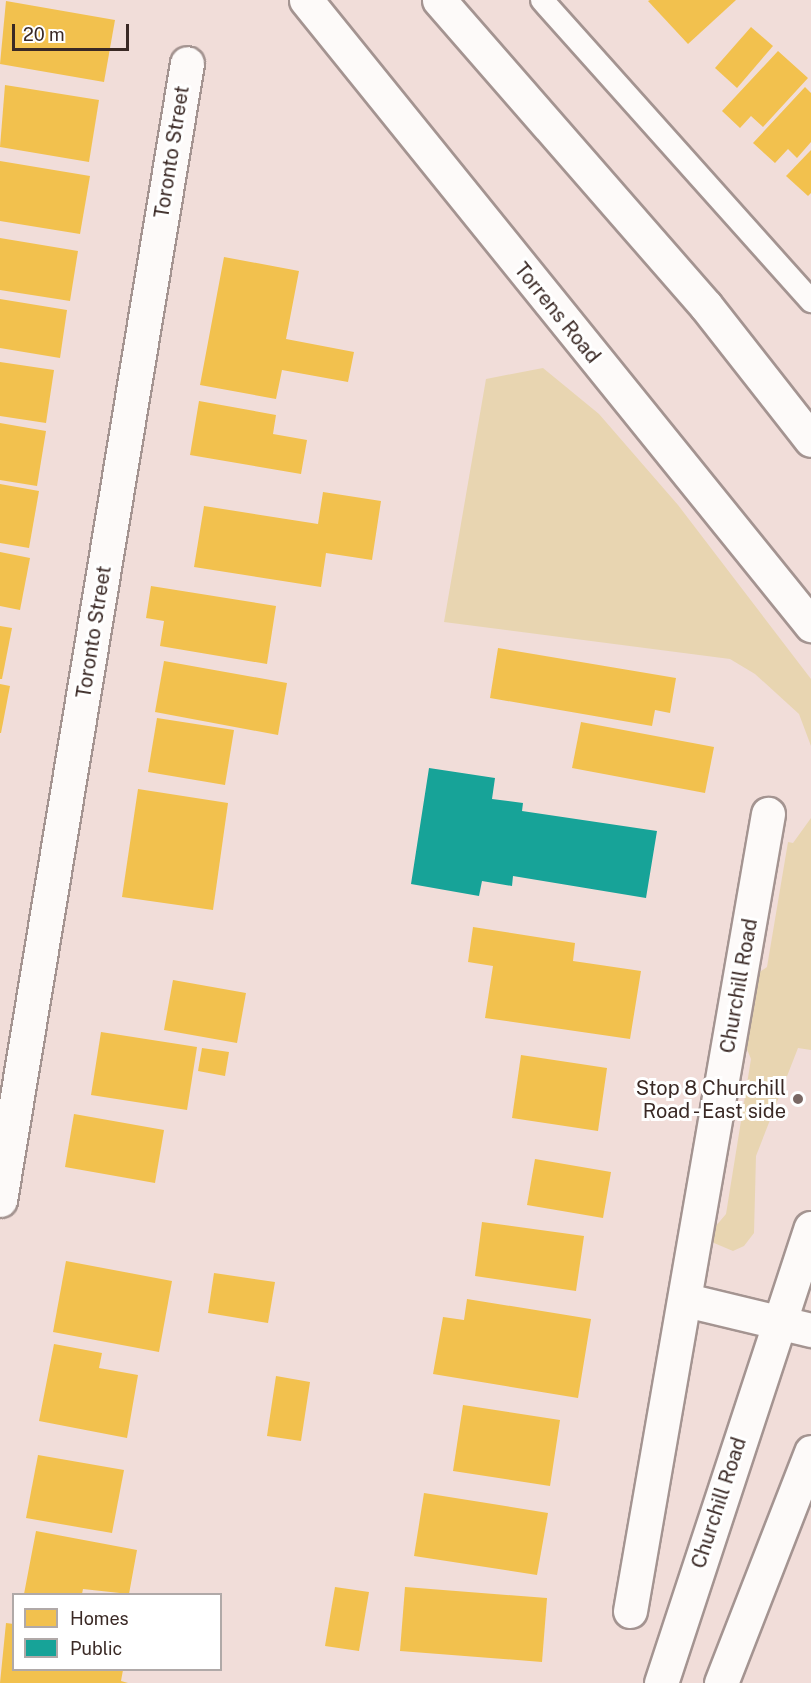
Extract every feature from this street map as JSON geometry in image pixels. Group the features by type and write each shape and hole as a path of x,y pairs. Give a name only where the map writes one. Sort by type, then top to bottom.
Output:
{"main road":[{"name":"Torrens Road","path":"306,0 811,625"},
{"path":"439,0 706,306 811,440"},
{"name":"Toronto Street","path":"0,1200 187,63"},
{"name":"Churchill Road","path":"630,1611 686,1300 768,814"},
{"name":"Churchill Road","path":"661,1683 778,1322 811,1228"},
{"path":"686,1300 811,1330"},
{"path":"721,1683 811,1452"}],"lane":[{"path":"542,0 811,301"}],"shaded area":[{"path":"543,368 599,414 678,505 811,679 811,746 799,714 755,674 730,659 444,622 486,379"},
{"path":"811,818 811,1050 798,1048 756,1156 754,1233 744,1246 733,1251 714,1243 709,1234 726,1214 751,1059 737,1025 747,981 767,967 788,842 793,843"}],"building: Homes":[{"path":"650,0 736,0 688,44 648,1"},
{"path":"6,1 115,20 104,82 0,64"},
{"path":"751,27 773,46 737,88 715,68"},
{"path":"778,51 808,78 763,127 751,116 740,128 722,111"},
{"path":"5,85 99,100 89,162 0,147"},
{"path":"805,87 811,93 811,142 797,158 788,149 775,163 753,143"},
{"path":"811,150 811,193 808,196 786,176"},
{"path":"0,161 90,176 80,234 0,221"},
{"path":"0,238 78,251 70,301 0,290"},
{"path":"224,257 299,271 286,339 354,352 348,382 282,370 276,399 200,385"},
{"path":"0,299 67,310 60,358 0,348"},
{"path":"0,362 54,370 46,423 0,416"},
{"path":"199,401 276,415 273,434 307,440 301,474 190,455"},
{"path":"0,423 46,431 37,486 0,480"},
{"path":"0,484 39,491 29,548 0,543"},
{"path":"323,492 381,501 372,560 326,553 321,587 194,567 204,506 318,524"},
{"path":"0,552 30,558 20,610 0,606"},
{"path":"151,586 276,606 267,664 160,646 164,621 146,618"},
{"path":"0,626 12,628 2,679 0,679"},
{"path":"498,648 676,678 670,713 655,710 652,726 490,698"},
{"path":"164,661 287,683 278,735 155,712"},
{"path":"0,684 10,686 1,733 0,733"},
{"path":"157,718 234,730 225,785 148,772"},
{"path":"581,722 714,747 705,793 572,768"},
{"path":"138,789 228,803 213,910 122,897"},
{"path":"473,927 575,943 573,961 641,971 630,1039 485,1018 493,966 468,962"},
{"path":"173,980 246,993 237,1043 164,1030"},
{"path":"101,1032 197,1047 187,1110 91,1095"},
{"path":"202,1048 229,1052 225,1076 198,1071"},
{"path":"521,1055 607,1068 598,1131 512,1118"},
{"path":"74,1114 164,1130 155,1183 65,1167"},
{"path":"535,1159 611,1172 603,1218 527,1205"},
{"path":"482,1222 584,1236 576,1291 475,1276"},
{"path":"66,1261 172,1281 159,1352 53,1332"},
{"path":"214,1273 275,1282 268,1323 208,1313"},
{"path":"467,1299 591,1319 578,1398 433,1374 443,1317 464,1320"},
{"path":"54,1344 102,1353 99,1368 138,1375 127,1438 39,1421"},
{"path":"276,1376 310,1382 301,1441 267,1436"},
{"path":"463,1405 560,1420 550,1486 453,1471"},
{"path":"38,1455 124,1470 112,1533 26,1518"},
{"path":"424,1493 548,1513 537,1575 414,1556"},
{"path":"36,1531 137,1550 129,1593 83,1589 82,1593 24,1593"},
{"path":"335,1587 369,1592 359,1651 325,1646"},
{"path":"405,1587 547,1598 542,1662 400,1651"},
{"path":"6,1623 12,1624 12,1671 123,1671 121,1681 128,1683 0,1683"}],"building: Public":[{"path":"429,768 495,778 492,799 523,803 522,811 657,831 646,898 513,876 512,886 482,881 479,896 411,884"}],"place":[{"name":"Stop 8 Churchill Road - East side","path":"798,1099"}]}
